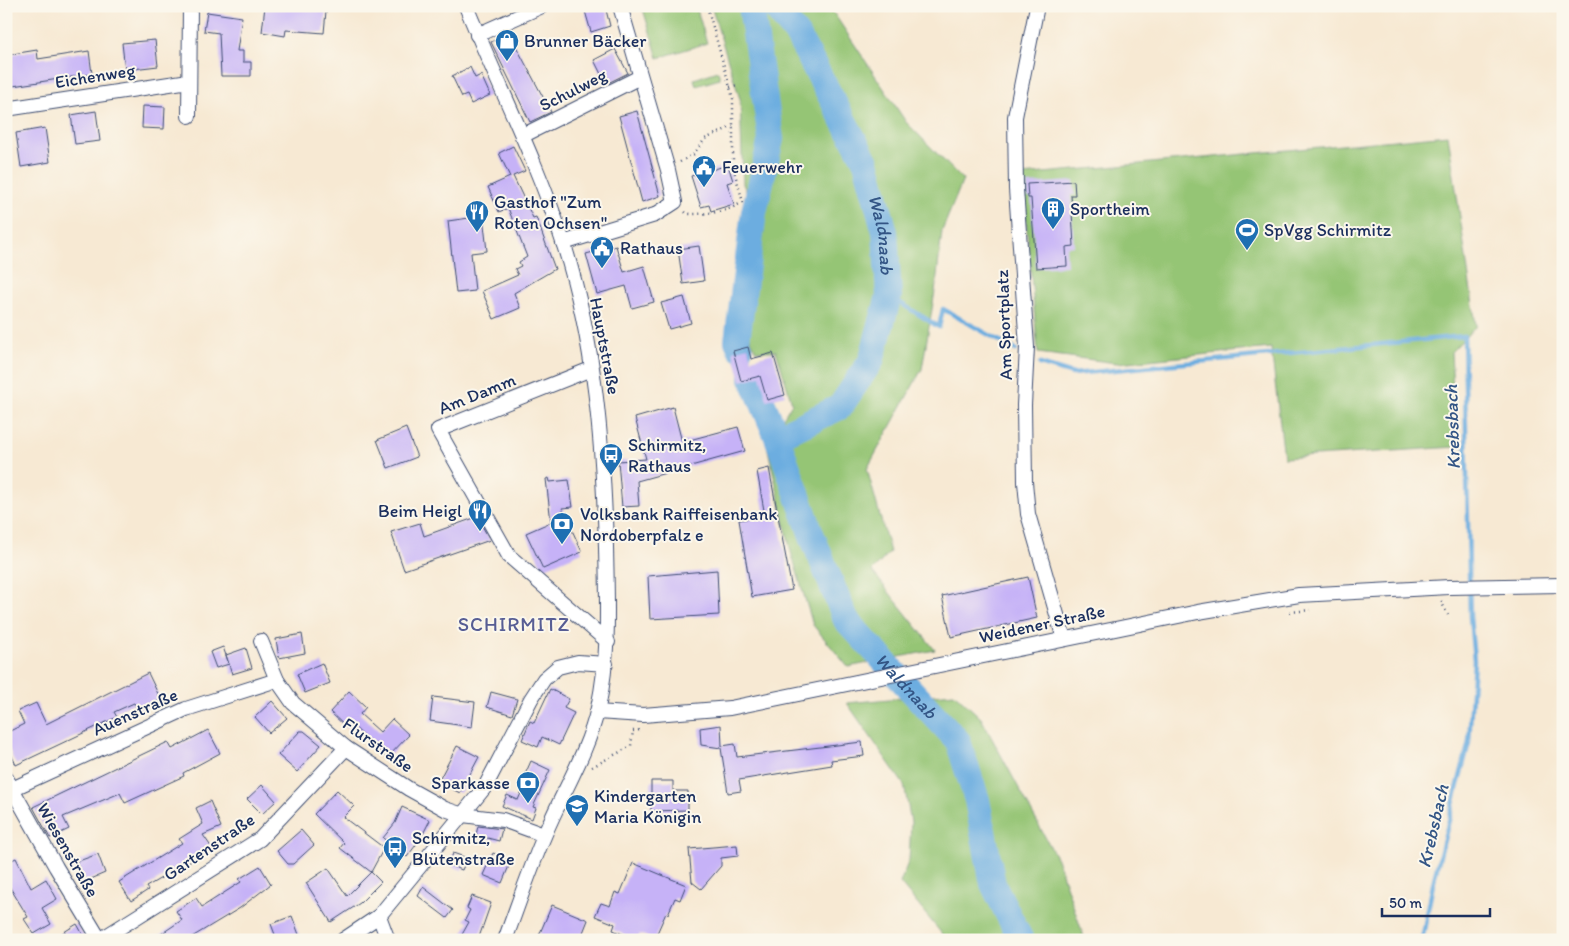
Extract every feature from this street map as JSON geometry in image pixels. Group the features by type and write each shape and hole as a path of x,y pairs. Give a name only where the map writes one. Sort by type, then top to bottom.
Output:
{"street":[{"path":"188,116 190,6"},
{"name":"Hauptstraße","path":"466,6 522,136 564,243 580,310 591,369 600,422 604,465 608,642 597,712 570,779 544,835 505,940"},
{"path":"477,35 542,6"},
{"path":"564,243 655,215 675,202 668,170 620,6"},
{"name":"Am Sportplatz","path":"1037,6 1015,117 1016,189 1028,347 1024,419 1025,482 1028,514 1064,639"},
{"name":"Schulweg","path":"522,136 640,77"},
{"name":"Eichenweg","path":"6,109 189,81"},
{"name":"Am Damm","path":"591,369 438,430 509,556 608,642"},
{"name":"Weidener Straße","path":"597,712 632,715 683,713 730,708 836,688 942,664 1198,612 1300,595 1446,592 1498,586 1563,585"},
{"name":"Flurstraße","path":"261,641 277,680 293,703 346,748 416,793 445,809 463,815 502,820 524,826 544,835"},
{"path":"343,940 379,916 486,787 531,699 544,679 558,667 571,663 593,662 606,664"},
{"name":"Auenstraße","path":"9,784 186,709 277,680"},
{"name":"Gartenstraße","path":"100,940 260,839 346,748"},
{"name":"Wiesenstraße","path":"9,784 100,940"},
{"path":"379,916 388,940"}],"path":[{"path":"675,202 687,214 729,210 743,202 733,167 733,98 707,6"},
{"path":"730,87 737,85"},
{"path":"668,170 694,154 705,139 733,126"},
{"path":"1434,600 1446,592"},
{"path":"1286,612 1316,609"},
{"path":"570,779 631,746 633,731"}],"green space":[{"path":"642,6 696,6 707,43 658,58"},
{"path":"711,6 829,6 906,122 963,180 942,231 936,285 922,369 867,469 890,552 872,571 935,650 848,667 813,625 791,552 767,445 792,403 776,351 756,351 748,333 764,231 743,184 740,99"},
{"path":"718,71 720,79 696,86 694,79"},
{"name":"SpVgg Schirmitz","path":"1448,135 1476,326 1451,352 1456,447 1284,458 1271,348 1117,363 1038,353 1022,175"},
{"path":"954,693 981,718 1057,859 1085,940 947,940 900,883 909,860 911,822 904,785 847,703"}],"building":[{"path":"265,6 289,6 289,8 326,11 324,33 286,30 285,36 262,32"},
{"path":"605,6 610,26 591,32 585,11"},
{"path":"207,12 242,17 237,51 243,51 243,62 251,62 251,76 221,76 219,33 204,31"},
{"path":"509,33 551,112 530,122 491,42"},
{"path":"155,40 158,66 125,70 122,43"},
{"path":"615,49 628,73 606,84 594,60"},
{"path":"37,50 38,59 89,51 92,74 6,87 6,55"},
{"path":"470,67 475,78 481,75 490,95 471,104 467,95 462,97 452,76"},
{"path":"143,106 165,107 164,129 142,128"},
{"path":"96,111 100,141 75,144 71,115"},
{"path":"637,111 660,196 642,202 619,116"},
{"path":"45,128 50,162 21,167 16,133"},
{"path":"513,146 525,171 513,176 533,218 536,217 555,269 514,293 520,308 494,319 482,291 518,275 515,269 521,266 519,262 527,257 508,208 499,212 488,187 510,177 499,153"},
{"path":"728,165 733,181 727,183 734,204 711,211 709,205 701,207 691,176"},
{"name":"Sportheim","path":"1074,181 1075,195 1071,195 1074,246 1066,247 1067,266 1036,268 1031,198 1028,198 1027,184"},
{"path":"483,216 487,251 471,253 475,291 456,293 448,221"},
{"path":"616,246 624,272 644,266 654,302 632,308 626,286 597,294 586,254"},
{"path":"699,246 704,281 683,284 678,249"},
{"path":"684,297 691,323 669,329 661,303"},
{"path":"748,347 751,359 773,353 785,395 767,400 760,376 741,381 733,351"},
{"path":"673,407 682,442 738,427 745,451 637,481 639,506 622,507 618,461 646,459 635,418"},
{"path":"406,428 417,457 388,468 377,440"},
{"path":"769,468 792,590 752,597 739,520 765,516 757,471"},
{"path":"549,478 550,482 569,480 573,507 562,508 582,552 543,569 526,533 551,522 546,479"},
{"path":"477,517 490,540 404,570 391,532 420,523 424,536"},
{"path":"717,570 719,615 650,619 648,576"},
{"path":"1028,577 1037,618 951,637 942,596"},
{"path":"302,634 305,653 279,658 276,639"},
{"path":"223,647 229,664 216,668 210,652"},
{"path":"246,648 252,668 232,674 226,655"},
{"path":"322,663 330,683 305,693 297,674"},
{"path":"148,673 161,700 138,710 134,703 114,712 117,717 16,765 6,743 6,733 24,724 18,711 36,703 46,724"},
{"path":"550,689 569,699 564,708 574,713 559,745 542,737 538,747 522,740 530,721 534,723"},
{"path":"349,691 366,707 360,714 380,732 392,719 409,735 387,758 351,724 347,728 330,712"},
{"path":"491,692 517,699 512,715 487,707"},
{"path":"433,697 475,702 472,727 430,721"},
{"path":"272,701 287,718 269,733 255,717"},
{"path":"721,725 722,746 735,744 737,757 862,742 864,756 831,760 832,765 739,780 741,791 728,793 721,748 701,745 700,728"},
{"path":"208,730 220,753 183,773 184,776 125,803 120,793 63,817 69,829 50,838 33,807 168,742 172,749"},
{"path":"300,731 304,731 321,745 297,772 278,755"},
{"path":"457,746 479,757 460,793 438,782"},
{"path":"531,761 550,770 533,807 536,808 532,819 502,806 507,795 518,800 527,780 523,779"},
{"path":"651,781 673,781 673,791 688,791 688,810 651,811"},
{"path":"262,785 276,801 262,814 247,799"},
{"path":"337,790 354,806 343,817 384,848 371,872 340,848 344,843 314,814"},
{"path":"210,801 221,827 203,835 212,848 146,887 148,890 131,901 119,882 182,843 179,839 203,824 196,808"},
{"path":"402,807 430,820 421,838 407,857 383,838 395,823"},
{"path":"478,826 502,829 499,841 476,835"},
{"path":"301,830 314,845 293,864 288,864 277,851"},
{"path":"737,845 738,856 721,858 721,866 701,889 692,882 689,849"},
{"path":"453,853 467,858 462,870 449,865"},
{"path":"493,853 511,861 502,883 483,875"},
{"path":"98,854 105,873 84,882 76,862"},
{"path":"16,858 31,888 46,879 57,899 42,908 51,924 34,934 24,919 28,917 6,881 6,863"},
{"path":"633,863 686,885 680,900 675,898 668,914 666,913 654,940 640,934 637,940 613,930 615,924 595,916 601,903 610,906 615,892 620,894"},
{"path":"260,866 271,884 240,908 187,940 152,940 182,920 176,911 196,898 202,907 241,882 239,879"},
{"path":"328,868 347,896 371,872 381,882 360,903 331,922 306,883"},
{"path":"423,887 453,910 447,918 418,896"},
{"path":"472,896 491,903 478,940 459,940 469,922 465,920 470,910 467,908"},
{"path":"552,905 588,920 580,940 537,940"},
{"path":"292,916 301,940 277,940 271,924"},
{"path":"77,924 86,940 51,940"}],"waterway":[{"name":"Waldnaab","path":"740,348 737,341 754,212 771,139 751,6"},
{"name":"Waldnaab","path":"774,6 798,36 866,162 885,232 889,296 871,361 840,407 777,437"},
{"name":"Krebsbach","path":"889,296 939,327 943,309 1016,350"},
{"name":"Krebsbach","path":"1040,364 1073,374 1464,336 1470,617 1474,660 1469,742 1434,879 1422,940"},
{"name":"Waldnaab","path":"752,378 777,437 812,536 846,620 958,741 977,800 993,884 1021,940"}],"place":[{"name":"Brunner Bäcker","path":"507,62"},
{"name":"Feuerwehr","path":"704,188"},
{"name":"Sportheim","path":"1053,230"},
{"name":"Gasthof \"Zum Roten Ochsen\"","path":"477,233"},
{"name":"SpVgg Schirmitz","path":"1247,251"},
{"name":"Rathaus","path":"602,269"},
{"name":"Schirmitz, Rathaus","path":"611,476"},
{"name":"Beim Heigl","path":"480,532"},
{"name":"Volksbank Raiffeisenbank Nordoberpfalz e","path":"562,545"},
{"name":"Sparkasse","path":"528,804"},
{"name":"Kindergarten Maria Königin","path":"577,827"},
{"name":"Schirmitz, Blütenstraße","path":"395,869"}],"district":[{"name":"SCHIRMITZ","path":"514,624"}]}
